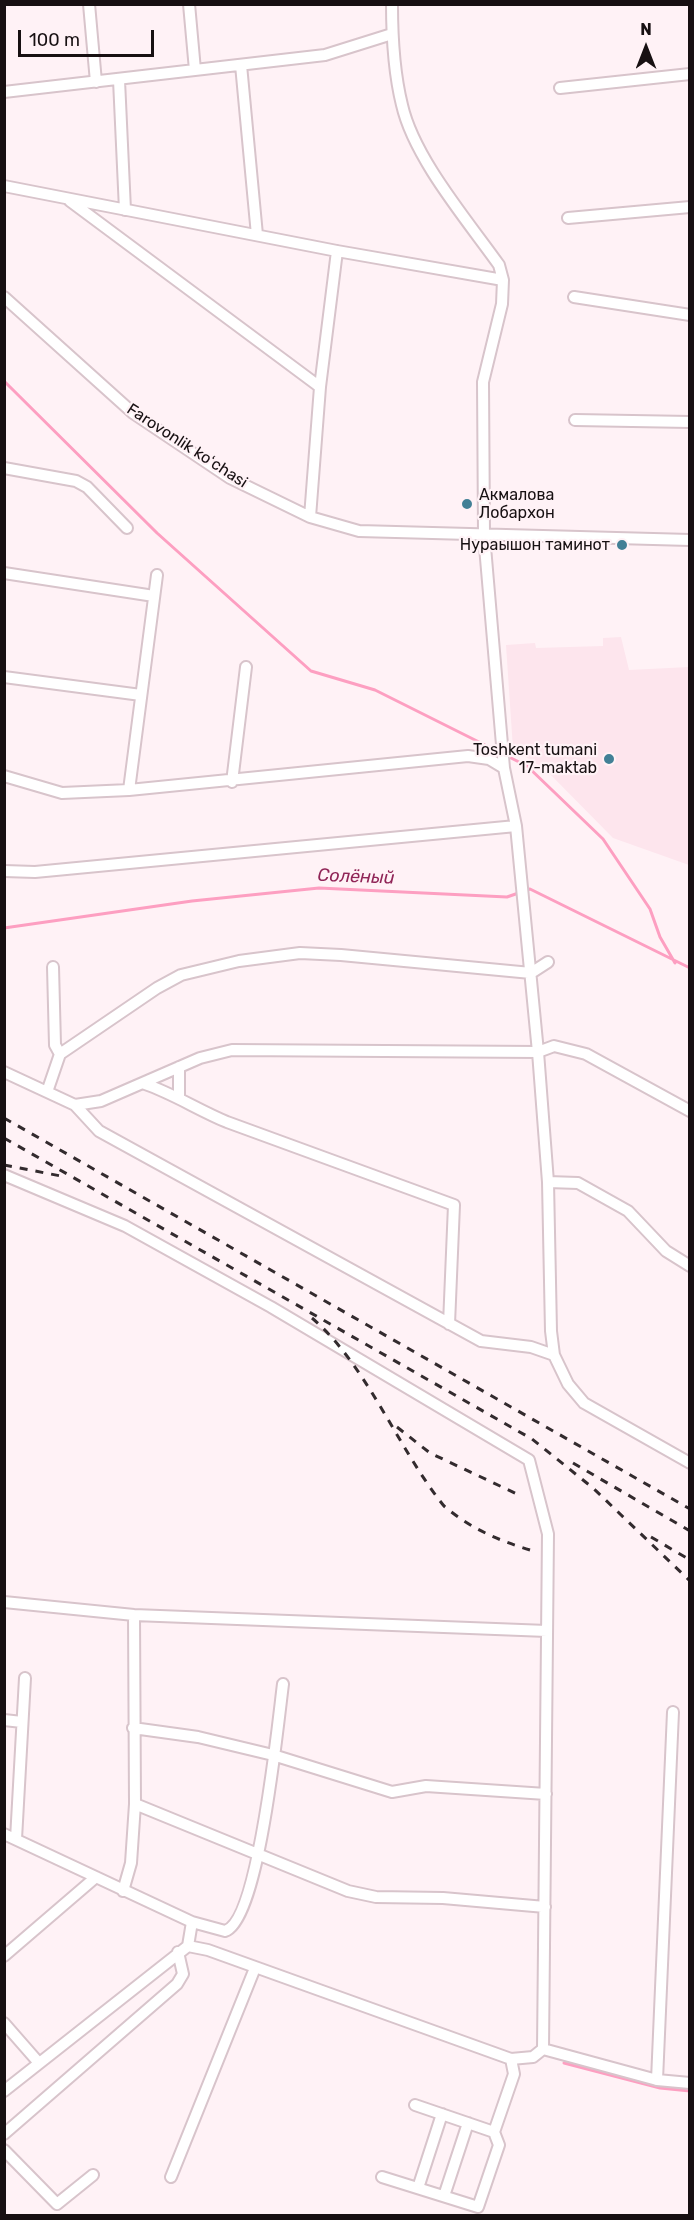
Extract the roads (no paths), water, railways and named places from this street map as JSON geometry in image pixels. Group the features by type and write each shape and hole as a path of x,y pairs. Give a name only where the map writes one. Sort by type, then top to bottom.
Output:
{"street":[{"path":"89,4 96,82"},
{"path":"189,4 195,70"},
{"path":"392,4 392,34 402,106 421,153 499,265 503,280 502,304 483,382 484,535 502,745 516,826 538,1052 548,1182 551,1332 554,1355 568,1384 584,1403 690,1463"},
{"path":"4,92 325,55 392,34"},
{"path":"241,65 257,235"},
{"path":"560,88 690,74"},
{"path":"119,80 124,210"},
{"path":"4,186 337,251 503,280"},
{"path":"67,199 320,387"},
{"path":"568,218 690,207"},
{"path":"310,518 320,387 337,251"},
{"name":"Farovonlik koʻchasi","path":"4,297 133,413 230,478 310,518 359,531 690,540"},
{"path":"574,297 690,315"},
{"path":"575,420 690,422"},
{"path":"4,468 76,481 87,487 127,528"},
{"path":"4,573 154,596"},
{"path":"129,790 157,574"},
{"path":"232,782 246,667"},
{"path":"4,676 141,695"},
{"path":"4,776 62,793 232,782 468,756 504,764"},
{"path":"4,871 35,872 516,826"},
{"path":"47,1092 60,1054 157,988 181,975 239,961 300,953 341,954 531,973 549,962"},
{"path":"53,967 55,1045 60,1054"},
{"path":"75,1105 101,1101 145,1084 200,1058 232,1050 538,1052 554,1046 586,1054 690,1111"},
{"path":"178,1096 179,1067"},
{"path":"4,1072 75,1105 99,1131 481,1341 531,1347 554,1355"},
{"path":"145,1084 178,1096 194,1107 226,1122 454,1205 456,1215 449,1324"},
{"path":"4,1175 125,1226 271,1307 529,1460 548,1534 543,2049"},
{"path":"548,1182 578,1183 628,1211 666,1251 690,1266"},
{"path":"4,1602 134,1615 547,1631"},
{"path":"123,1891 131,1863 135,1804 134,1615"},
{"path":"16,1839 25,1678"},
{"path":"4,1834 192,1922 228,1931 236,1922 260,1856 283,1684"},
{"path":"657,2080 673,1712"},
{"path":"4,1720 22,1722"},
{"path":"133,1728 198,1737 273,1755 392,1792 426,1786 546,1794"},
{"path":"135,1804 348,1891 376,1897 443,1898 545,1907"},
{"path":"4,1956 96,1878"},
{"path":"4,2134 177,1984 183,1974 183,1949 192,1922"},
{"path":"4,2091 183,1949 208,1950 512,2059 533,2057 543,2049"},
{"path":"171,2176 255,1968"},
{"path":"4,2023 39,2063"},
{"path":"543,2049 657,2080 690,2083"},
{"path":"382,2177 478,2207 499,2145 494,2132 514,2074 512,2059"},
{"path":"415,2105 494,2132"},
{"path":"418,2188 442,2114"},
{"path":"444,2196 468,2123"},
{"path":"4,2150 57,2204 93,2175"}],"waterway":[{"path":"4,381 157,533 311,671 375,690 499,752"},
{"path":"505,755 527,766 603,839 650,909 660,937 675,963"},
{"name":"Солёный","path":"4,928 192,901 319,888 507,897 530,889 690,968"},
{"path":"564,2063 660,2088 690,2091"}],"railway":[{"path":"4,1118 690,1509"},
{"path":"4,1138 532,1439 593,1488 690,1581"},
{"path":"4,1165 66,1177"},
{"path":"312,1318 332,1337 366,1383 427,1483 444,1506 484,1532 530,1550"},
{"path":"397,1427 430,1453 517,1494"},
{"path":"573,1463 690,1531"},
{"path":"651,1537 690,1560"}],"place":[{"name":"Акмалова Лобархон","path":"467,504"},
{"name":"Нураышон таминот","path":"622,545"},
{"name":"Toshkent tumani 17-maktab","path":"609,759"}]}
